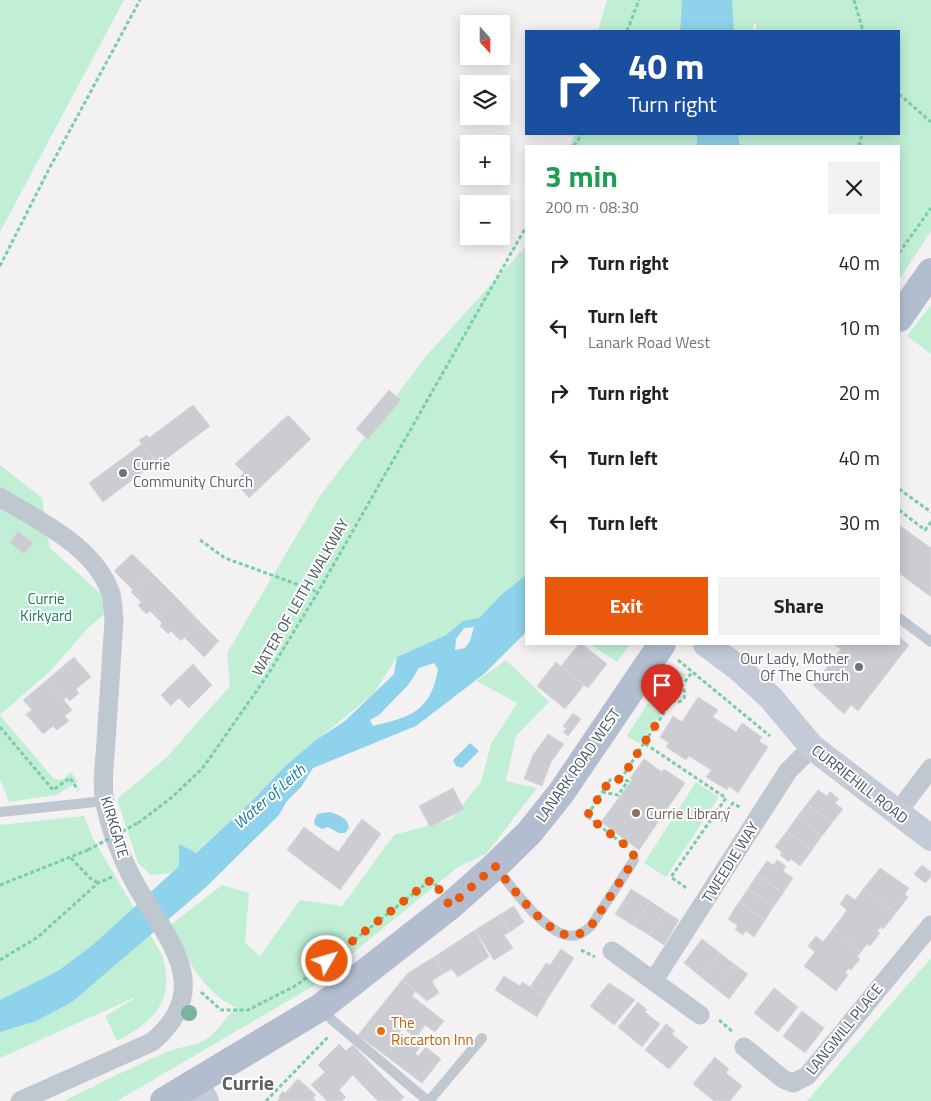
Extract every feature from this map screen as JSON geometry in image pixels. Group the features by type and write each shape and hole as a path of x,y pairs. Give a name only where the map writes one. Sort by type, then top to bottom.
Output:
{"main road":[{"path":"900,317 931,272"},
{"name":"LANARK ROAD WEST","path":"164,1101 201,1092 330,1016 495,866 529,833 561,793 661,645"}],"street":[{"name":"KIRKGATE","path":"0,497 75,545 102,575 111,595 114,620 105,802 127,867 169,938 178,959 184,987 182,1004 166,1030 152,1042 20,1101"},
{"name":"CURRIEHILL ROAD","path":"707,645 737,667 771,698 806,753 897,813 931,838"},
{"name":"TWEEDIE WAY","path":"654,980 788,771 806,753"},
{"path":"897,813 931,768"},
{"name":"LANGWILL PLACE","path":"741,1041 783,1079 793,1083 807,1076 931,925"},
{"path":"604,955 654,980 709,1017"}],"lane":[{"path":"900,619 931,642"},
{"path":"0,812 105,802"},
{"path":"495,866 530,908 565,935 574,936 582,934 591,926 634,860"},
{"path":"330,1016 428,1101 482,1038"}],"path":[{"path":"0,266 48,169 140,0"},
{"path":"627,30 639,0"},
{"path":"854,0 863,30"},
{"path":"900,95 931,122"},
{"path":"900,252 931,208"},
{"name":"WATER OF LEITH WALKWAY","path":"0,885 71,858 138,822 171,798 202,769 267,676 318,592 525,229"},
{"path":"900,490 931,512"},
{"path":"900,511 925,530 931,522"},
{"path":"200,540 225,558 318,592"},
{"path":"661,645 692,672 806,753"},
{"path":"681,688 692,672"},
{"path":"676,686 681,688 684,692 682,701 672,701 668,692 676,686"},
{"path":"621,779 672,701"},
{"path":"0,728 53,790 70,778 75,784"},
{"path":"644,743 758,818"},
{"path":"602,792 618,795 628,780 610,780 604,776"},
{"path":"610,780 587,816 633,851 634,860"},
{"path":"601,781 607,785"},
{"path":"705,901 672,878 726,798"},
{"path":"714,816 721,820 733,803"},
{"path":"0,960 38,937 98,883 90,878 71,858"},
{"path":"178,959 202,993 221,1010 248,1010 297,985 432,879 450,906"},
{"path":"582,952 604,955"},
{"path":"266,1101 330,1016"},
{"path":"709,1017 741,1041"}],"green space":[{"path":"0,0 124,0 0,232"},
{"path":"607,0 682,0 680,30 598,30"},
{"path":"732,0 931,0 931,231 900,278 900,145 740,145 738,135 900,135 900,30 756,30 756,23 753,25 753,30 734,30"},
{"path":"575,135 697,135 697,145 570,145"},
{"path":"525,247 525,576 502,594 479,618 463,621 446,635 397,657 374,693 283,768 255,798 195,853 179,844 179,866 170,873 151,875 138,863 117,799 166,758 230,686 227,653 320,496 427,355"},
{"path":"931,305 931,354 907,336"},
{"name":"Currie Kirkyard","path":"0,465 42,498 50,548 100,593 104,603 105,614 88,628 50,671 0,715"},
{"path":"592,645 629,645 617,662"},
{"path":"506,660 549,702 516,736 506,781 537,788 486,854 458,867 310,988 117,1101 64,1101 152,1058 203,1041 212,1035 230,1013 237,1008 214,993 205,983 169,926 222,885 249,893 245,943 260,956 300,900 342,906 394,835 451,819 481,782 491,744 517,703 477,681"},
{"path":"675,671 686,674 680,686 670,686 667,691 670,701 640,744 627,736 664,678"},
{"path":"0,715 54,779 62,780 71,772 78,782 56,795 9,802 0,779"},
{"path":"696,782 719,797 666,877 644,863"},
{"path":"84,816 93,839 162,955 166,971 164,997 159,1008 142,1026 117,1041 105,1016 140,995 0,1058 0,825"},
{"path":"931,958 931,1101 807,1101"}],"water":[{"path":"682,0 732,0 734,30 680,30"},
{"path":"697,135 738,135 740,145 697,145"},
{"name":"Water of Leith","path":"525,576 525,633 484,674 416,726 313,768 301,787 287,801 279,815 205,888 72,1002 36,1021 0,1032 0,1000 58,971 94,944 179,866 179,844 196,853 255,798 283,768 316,740 345,721 394,674 397,657 446,635 463,621 479,618 502,594","holes":["474,627 470,641 465,648 455,650 456,639 464,628","434,663 438,669 430,694 417,710 398,719 373,726 370,720 379,715 409,684 419,668"]},
{"path":"470,743 479,751 462,768 456,766 453,760"},
{"path":"330,812 345,819 349,828 345,833 339,833 328,827 322,829 315,825 314,821 317,814"}],"building":[{"path":"389,390 401,400 368,439 356,429"},
{"path":"193,405 210,426 158,465 139,440 147,435 149,438"},
{"path":"288,415 311,439 249,498 235,482 244,473 235,464"},
{"name":"Currie Community Church","path":"142,444 156,462 103,502 89,483"},
{"path":"900,526 931,548 931,597 900,574"},
{"path":"18,531 33,543 24,554 10,543"},
{"path":"132,554 151,572 133,590 114,571"},
{"path":"151,572 176,597 156,617 150,611 147,614 142,610 138,605 141,602 131,592"},
{"path":"176,597 200,622 181,641 171,631 168,634 160,626 162,623 156,617"},
{"path":"200,622 219,641 204,657 185,638"},
{"name":"Our Lady, Mother Of The Church","path":"900,638 909,645 858,711 851,705 844,714 813,685 841,649 835,645 900,645"},
{"path":"578,645 583,645 607,664 588,688 561,666"},
{"path":"74,657 91,677 76,689 79,693 70,701 66,697 64,700 47,680"},
{"path":"556,662 584,685 565,709 537,686"},
{"path":"193,664 212,685 189,708 179,698 171,706 161,695"},
{"path":"47,680 72,710 65,716 69,721 57,730 53,726 43,734 26,714 32,710 23,700"},
{"path":"698,697 718,710 713,717 736,732 742,723 762,737 759,741 768,747 738,793 729,786 727,790 706,777 711,770 689,756 686,760 666,747 669,743 660,737 673,716 682,722"},
{"path":"573,713 581,719 568,736 563,732 566,729 563,726"},
{"path":"548,734 564,744 551,762 542,786 524,779 533,755"},
{"name":"Currie Library","path":"644,759 662,772 664,769 685,783 639,850 601,822 632,780 630,778"},
{"path":"453,788 464,809 430,827 419,806"},
{"path":"818,790 827,796 830,792 839,799 835,803 843,809 832,823 807,804"},
{"path":"807,804 832,823 822,836 797,817"},
{"path":"797,817 822,836 812,850 787,831"},
{"path":"362,819 381,834 340,890 287,850 304,827 338,852"},
{"path":"787,831 812,850 800,866 791,859 789,862 780,855 782,852 775,847"},
{"path":"777,860 786,866 783,871 793,878 783,893 757,875 767,861 774,865"},
{"path":"922,865 931,872 931,877 925,883 914,874"},
{"path":"880,868 909,888 905,894 908,897 896,913 864,888"},
{"path":"757,875 783,893 774,906 748,889"},
{"path":"864,888 896,913 883,929 880,927 877,931 880,933 870,946 867,944 861,952 833,929 847,910 840,904 847,894 855,900"},
{"path":"631,889 650,901 634,926 615,914"},
{"path":"748,889 774,906 765,920 739,902"},
{"path":"650,901 665,911 649,935 634,926"},
{"path":"739,902 765,920 754,937 746,931 743,935 735,929 738,926 728,919"},
{"path":"514,906 524,922 510,932 499,915"},
{"path":"665,911 679,920 664,945 649,935"},
{"path":"499,915 510,932 504,935 513,948 494,960 475,930"},
{"path":"833,929 861,952 857,957 860,959 851,970 849,968 845,973 848,975 836,991 804,966 815,952 808,946 816,936 823,942"},
{"path":"475,930 489,957 458,977 452,969 444,973 434,957"},
{"path":"702,939 720,953 701,977 684,963"},
{"path":"561,949 574,958 548,998 530,987 546,963 550,965"},
{"path":"720,953 734,964 715,988 701,977"},
{"path":"434,957 444,973 432,981 439,993 427,1001 402,980 408,973"},
{"path":"734,964 748,974 729,999 715,988"},
{"path":"504,976 520,986 522,982 548,998 537,1017 495,990"},
{"name":"The Riccarton Inn","path":"402,980 416,991 412,996 444,1021 435,1032 425,1025 416,1038 403,1028 400,1032 420,1047 415,1054 418,1056 426,1047 441,1059 422,1083 358,1035"},
{"path":"609,983 635,1000 614,1025 590,1006"},
{"path":"774,988 798,1007 778,1032 754,1013"},
{"path":"638,1002 647,1010 645,1012 660,1024 642,1047 618,1027"},
{"path":"802,1011 824,1028 805,1053 783,1036"},
{"path":"666,1024 675,1031 672,1034 688,1047 669,1069 645,1050"},
{"path":"339,1044 346,1051 353,1045 378,1071 363,1086 353,1075 339,1090 346,1097 342,1101 327,1101 311,1085 325,1072 318,1065"},
{"path":"715,1057 729,1069 726,1073 742,1086 730,1101 714,1101 693,1084"},
{"path":"378,1071 404,1097 400,1101 378,1101 363,1086"},
{"path":"298,1079 316,1095 313,1098 316,1101 277,1101 283,1091 285,1093"}],"place":[{"name":"Currie Community Church","path":"123,473"},
{"name":"Our Lady, Mother Of The Church","path":"859,667"},
{"name":"Currie Library","path":"636,813"},
{"name":"The Riccarton Inn","path":"381,1031"}],"district":[{"name":"Currie","path":"248,1082"}],"route":[{"path":"327,961 432,879 450,906 495,866 516,894 546,922 565,935 574,936 582,934 591,926 634,860 633,851 587,816 610,780 621,779 662,715"}]}
